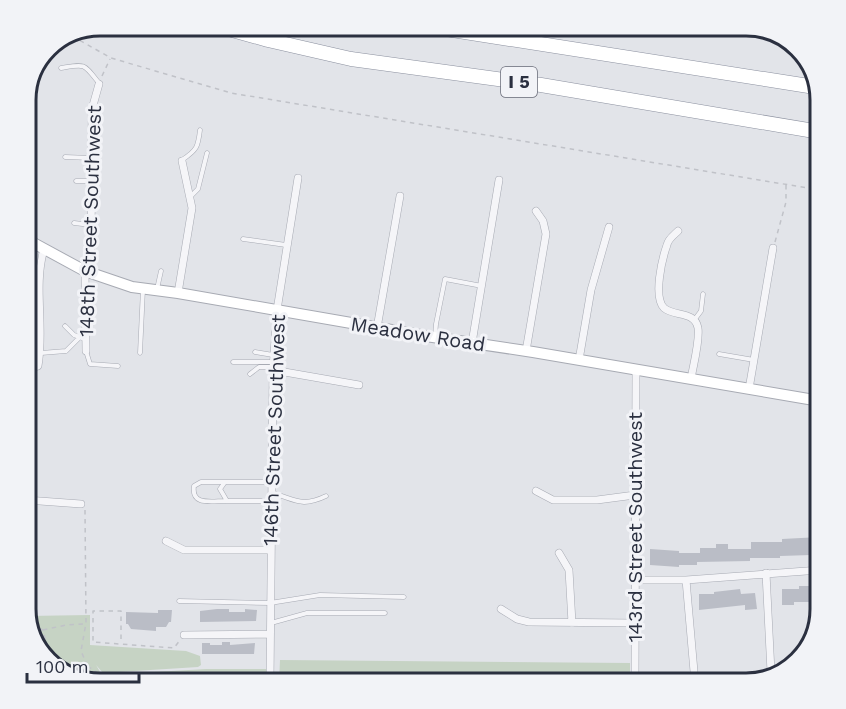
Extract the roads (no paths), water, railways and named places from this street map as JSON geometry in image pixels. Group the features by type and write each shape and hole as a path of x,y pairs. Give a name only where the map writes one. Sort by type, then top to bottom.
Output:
{"highway":[{"name":"I 5","path":"254,36 351,59 541,85 810,130"},
{"name":"I 5","path":"491,36 809,86"}],"street":[{"name":"148th Street Southwest","path":"86,351 82,339 85,271 91,252 92,109 99,84"},
{"path":"178,293 192,208 182,161"},
{"name":"146th Street Southwest","path":"270,673 273,364 277,310 298,178"},
{"path":"472,343 499,180"},
{"path":"377,328 400,196"},
{"path":"526,351 546,234 543,221 536,211"},
{"path":"579,360 591,290 609,227"},
{"path":"678,231 667,242 658,292 660,302 666,309 689,316 698,328 690,379"},
{"name":"Meadow Road","path":"36,244 85,271 132,287 810,399"},
{"path":"749,389 773,248"},
{"path":"36,366 41,353 39,281 44,249"},
{"path":"273,364 359,385"},
{"name":"143rd Street Southwest","path":"635,673 636,370"},
{"path":"536,490 553,500 597,500 635,495"},
{"path":"36,501 81,504"},
{"path":"166,542 184,550 271,550"},
{"path":"559,553 569,570 572,623"},
{"path":"634,580 686,580 810,571"},
{"path":"766,573 771,668"},
{"path":"686,580 693,673"},
{"path":"501,609 517,619 529,622 634,623"},
{"path":"184,635 270,634"}],"lane":[{"path":"61,68 85,65 99,84"},
{"path":"182,161 198,146 200,130"},
{"path":"190,197 198,189 207,153"},
{"path":"65,157 91,158"},
{"path":"76,181 91,181"},
{"path":"74,223 91,225"},
{"path":"243,239 287,245"},
{"path":"157,290 161,272"},
{"path":"435,338 445,279 482,286"},
{"path":"141,353 144,288"},
{"path":"694,320 701,311 703,294"},
{"path":"41,353 66,351 82,339 65,326"},
{"path":"86,351 90,364 118,366"},
{"path":"255,352 273,364"},
{"path":"718,354 754,360"},
{"path":"233,362 273,364"},
{"path":"250,374 259,367 273,364"},
{"path":"271,482 201,482 194,486 193,492 199,501 271,497 295,502 315,501 326,496"},
{"path":"225,482 220,489 226,501"},
{"path":"179,601 270,603 320,595 404,597"},
{"path":"270,623 307,613 385,613"}]}
